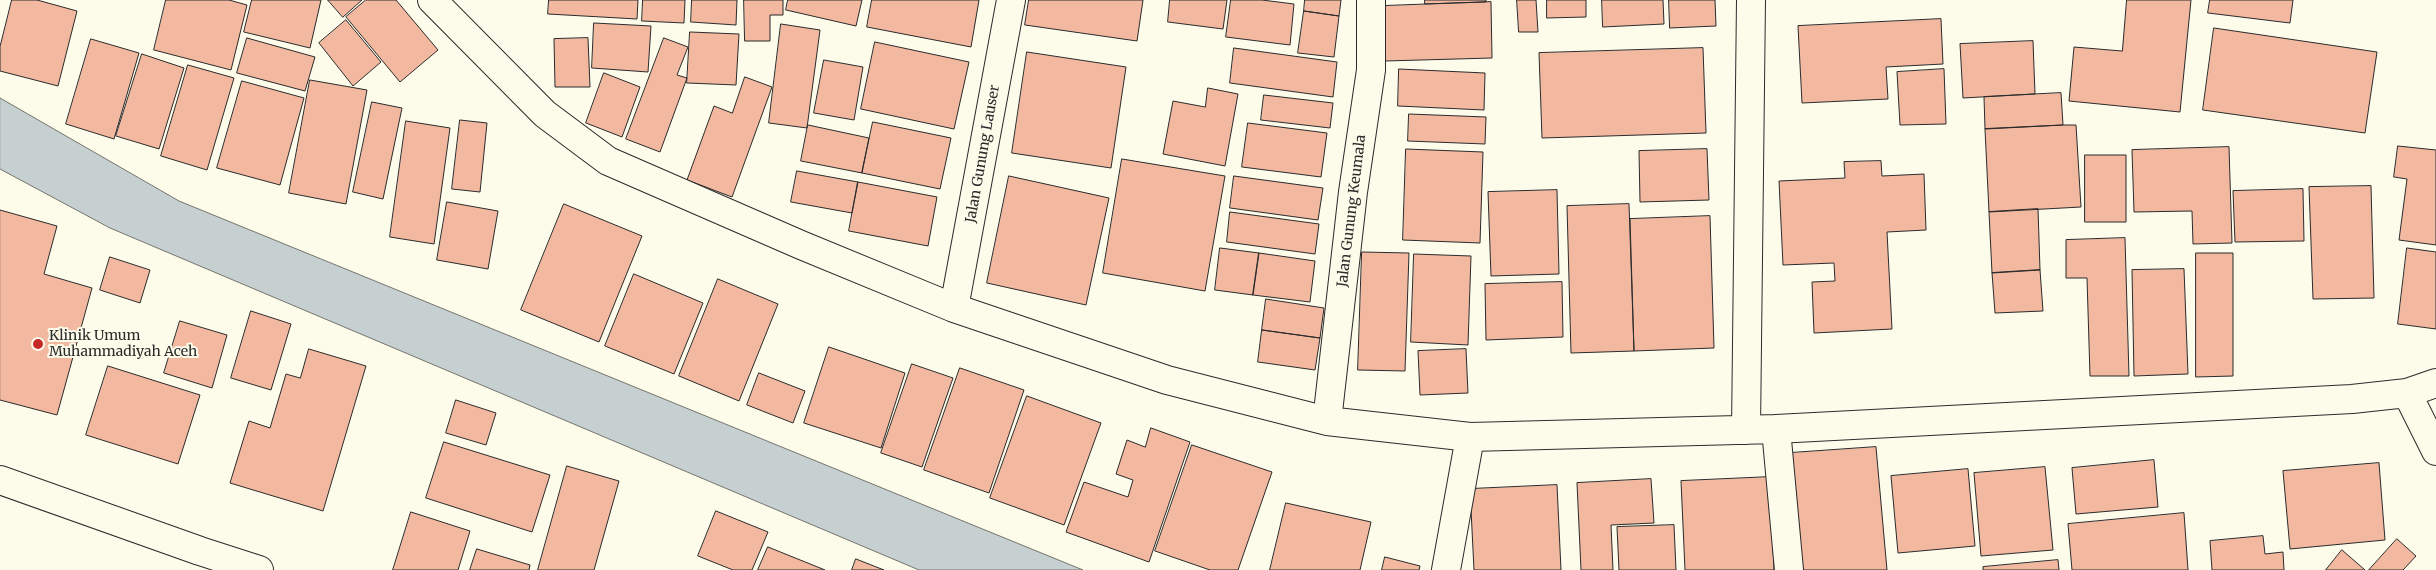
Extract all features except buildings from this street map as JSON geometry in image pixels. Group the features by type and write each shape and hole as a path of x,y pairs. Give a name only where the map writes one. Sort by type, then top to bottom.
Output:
{"street":[{"path":"432,0 546,114 608,161 800,245 954,308 1167,380 1327,421 1470,437 1776,430 2352,399 2407,393 2436,384"},
{"name":"Jalan Gunung Lauser","path":"954,308 1011,0"},
{"name":"Jalan Gunung Keumala","path":"1327,421 1354,192 1371,70 1371,0"},
{"path":"1746,430 1751,0"},
{"path":"2407,393 2436,450"},
{"path":"1776,430 1789,570"},
{"path":"1446,570 1470,437"},
{"path":"0,480 201,561 259,570"}],"shaded area":[{"path":"0,98 179,201 1083,570 919,570 110,228 0,169"}],"place":[{"name":"Klinik Umum Muhammadiyah Aceh","path":"38,344"}]}
